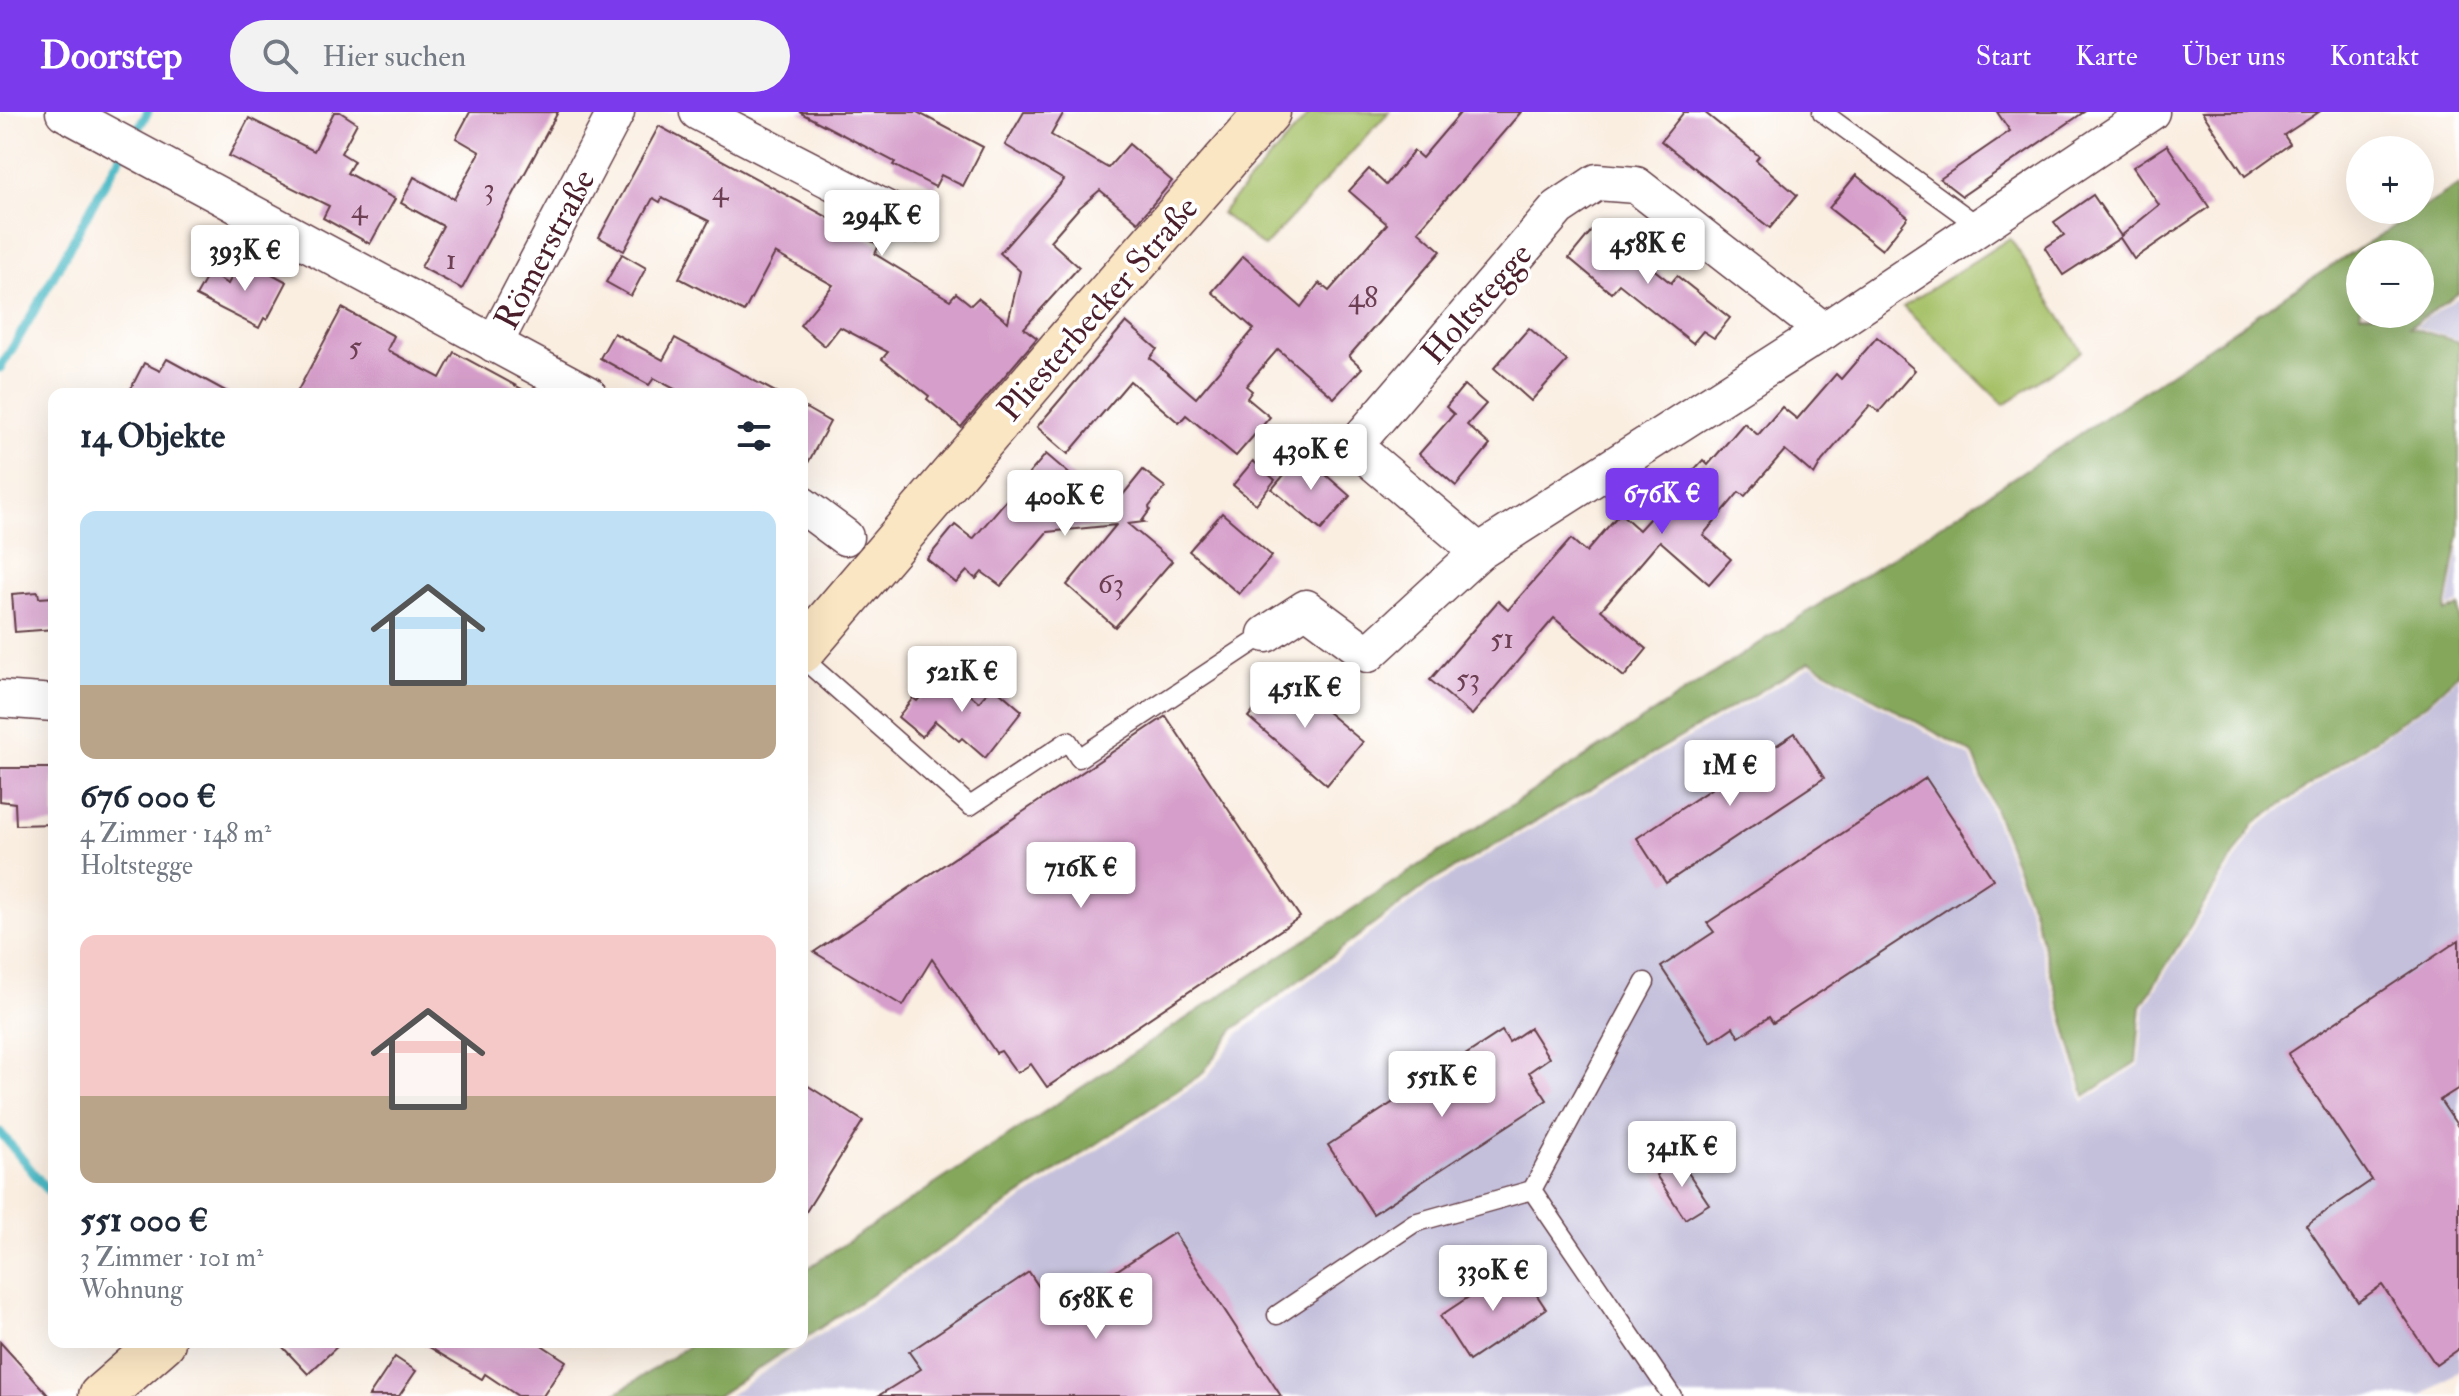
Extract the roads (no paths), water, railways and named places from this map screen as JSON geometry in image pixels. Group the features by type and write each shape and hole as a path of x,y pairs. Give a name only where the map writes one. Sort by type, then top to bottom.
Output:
{"main road":[{"name":"Pliesterbecker Straße","path":"808,644 1268,112"},
{"path":"101,1396 156,1348"}],"street":[{"name":"Römerstraße","path":"494,344 616,112"},
{"path":"698,112 915,224"},
{"path":"1266,634 1306,608 1368,654 1479,552 1824,331 2147,113"},
{"path":"75,118 577,388"},
{"name":"Holtstegge","path":"1479,552 1354,446 1558,208 1597,182 1636,185 1824,331"},
{"path":"808,509 845,537"},
{"path":"0,699 48,703"}],"lane":[{"path":"1822,112 1980,227"},
{"path":"808,663 970,806 1068,741 1079,758 1266,634"},
{"path":"1277,1315 1414,1223 1532,1190 1645,982"},
{"path":"1532,1190 1672,1396"}],"waterway":[{"path":"131,140 148,112"},
{"path":"0,368 123,152"},
{"path":"0,1132 48,1191"}]}
